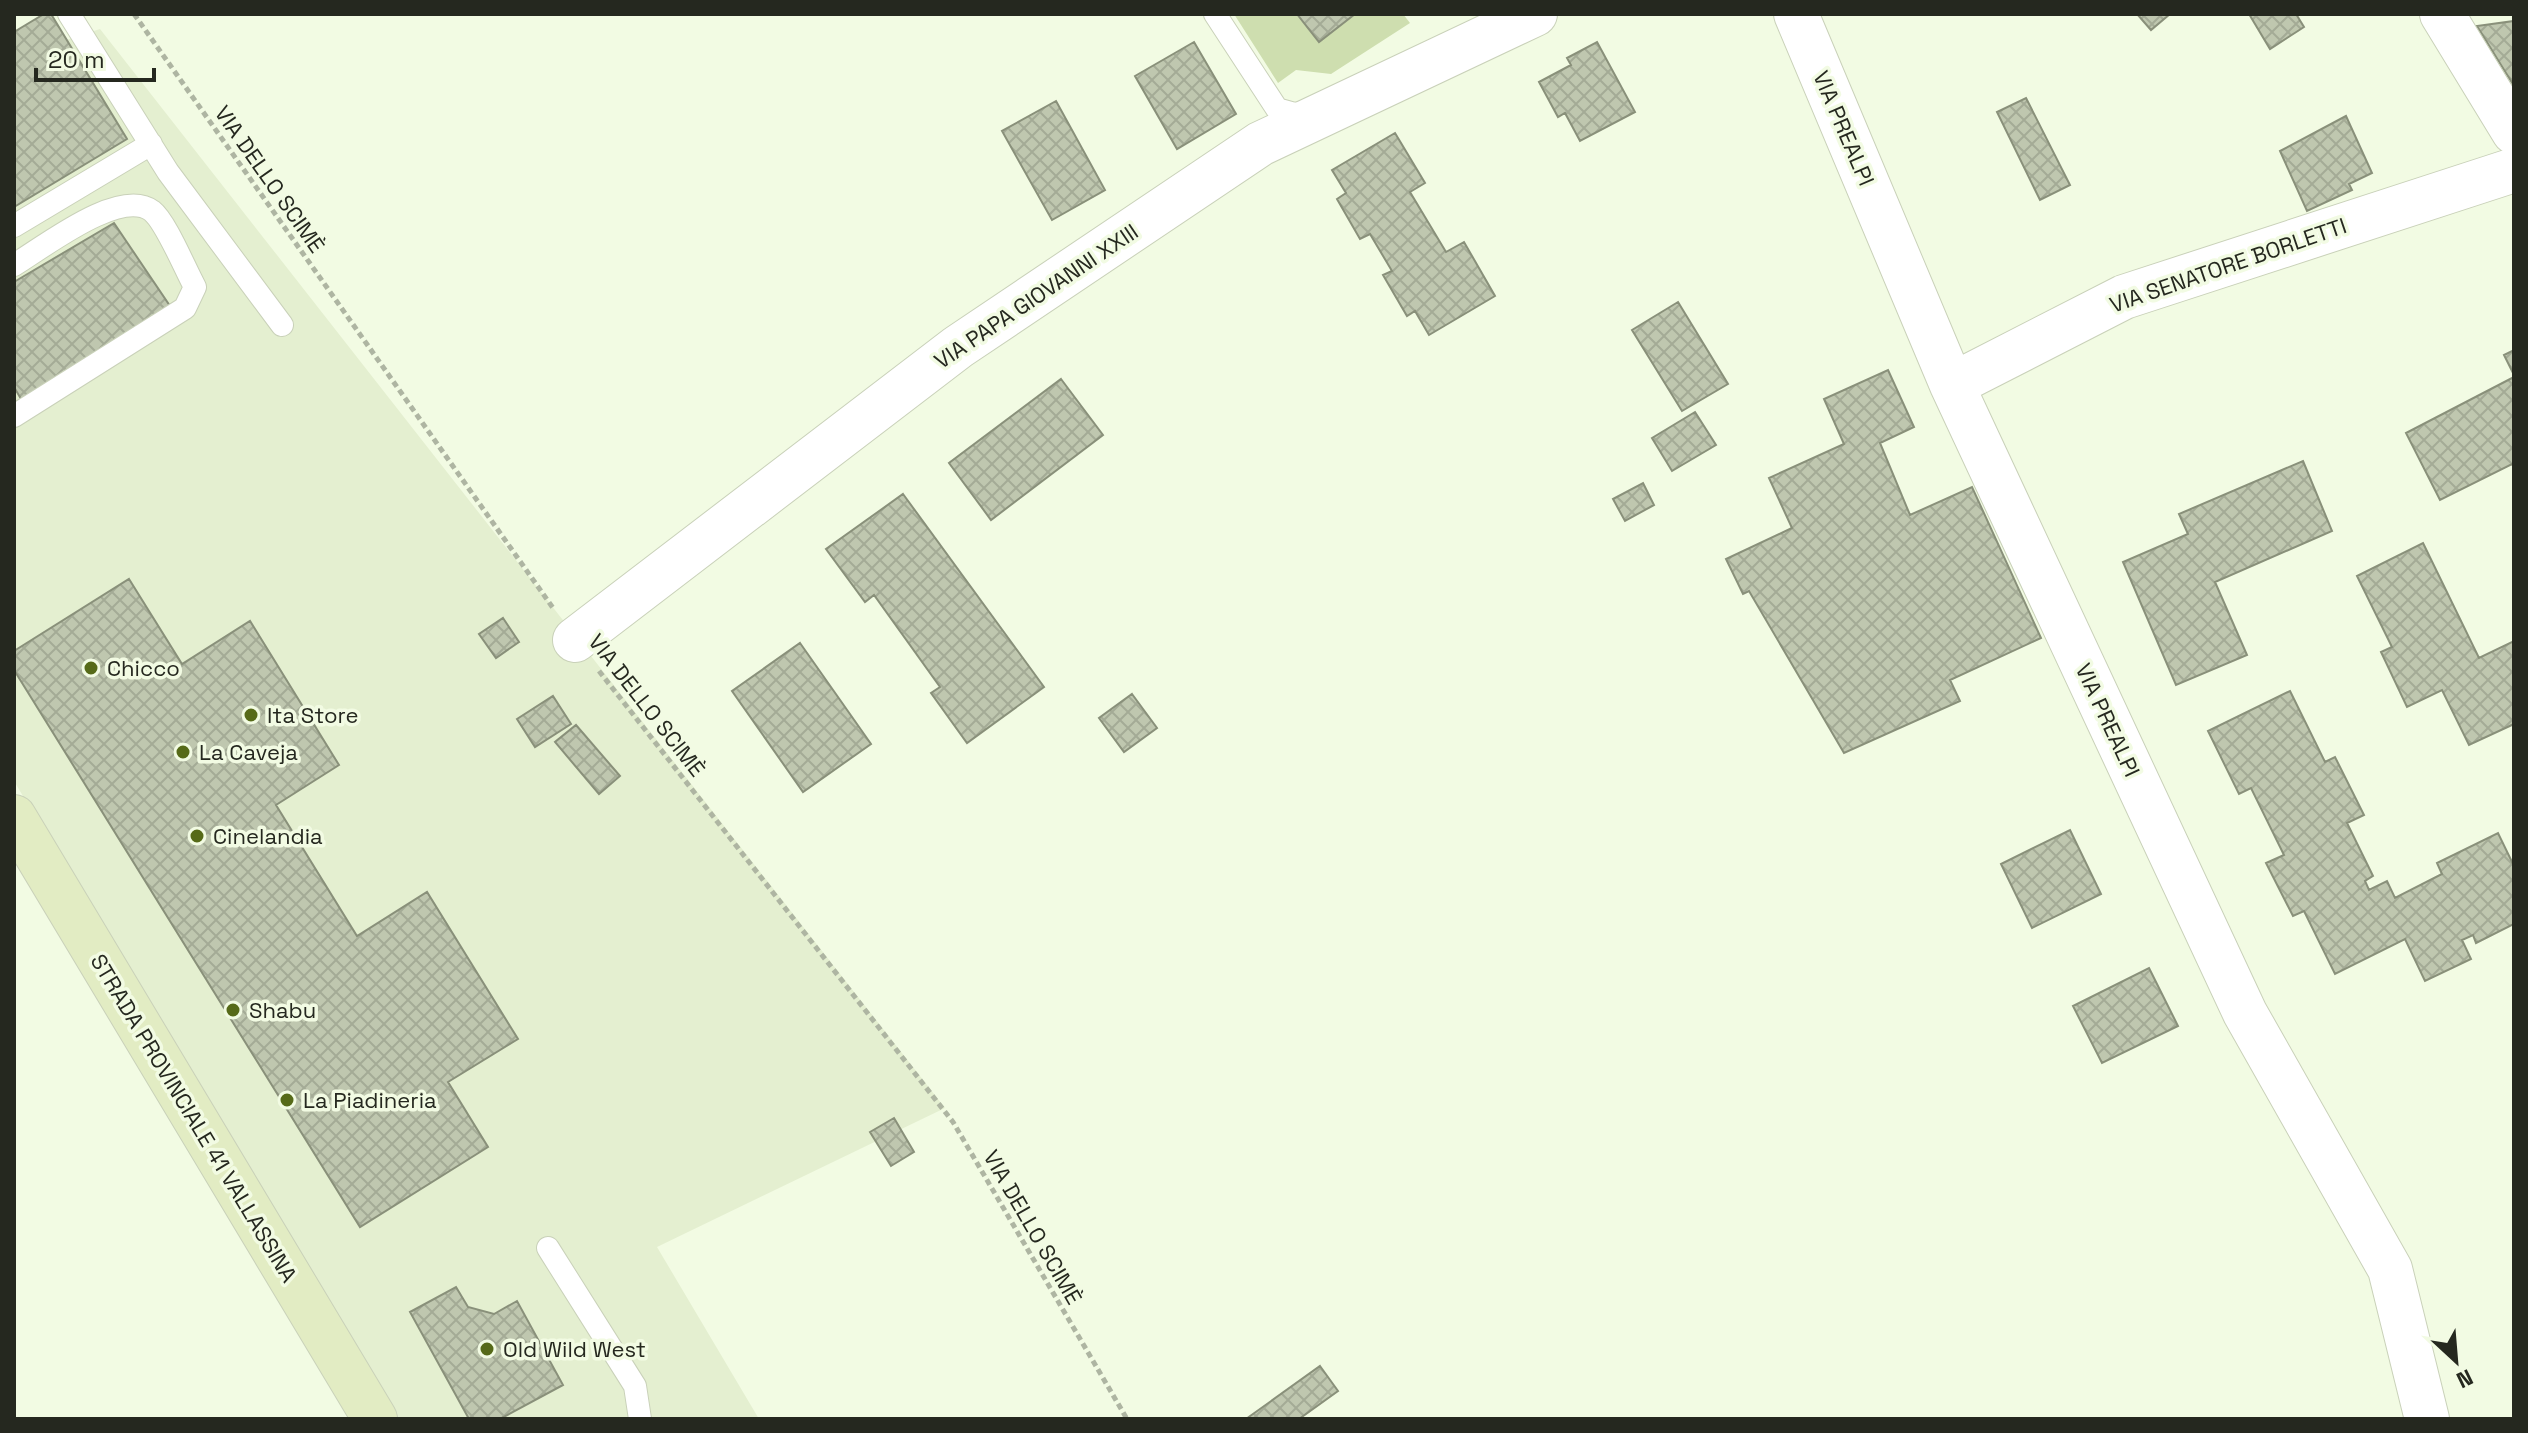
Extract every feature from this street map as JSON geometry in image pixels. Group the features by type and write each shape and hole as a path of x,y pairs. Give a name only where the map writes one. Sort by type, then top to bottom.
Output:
{"main road":[{"name":"STRADA PROVINCIALE 41 VALLASSINA","path":"14,817 375,1419"}],"street":[{"name":"VIA PAPA GIOVANNI XXIII","path":"575,640 958,347 1260,144 1535,14"},
{"name":"VIA PREALPI","path":"1796,14 1952,385 2245,1013 2390,1269 2427,1419"},
{"path":"2442,14 2514,132"},
{"name":"VIA SENATORE BORLETTI","path":"1952,385 2124,297 2514,170"}],"lane":[{"path":"69,14 151,144 282,325"},
{"path":"1215,14 1277,109 1295,114 1332,109"},
{"path":"14,226 151,144"},
{"path":"14,265 114,206 136,203 154,212 195,287 185,308 14,416"},
{"path":"548,1248 635,1386 640,1419"}],"path":[{"name":"VIA DELLO SCIMÈ","path":"134,14 575,640 953,1122 1127,1419"}],"shaded area":[{"path":"1234,14 1297,14 1319,42 1355,14 1403,14 1410,23 1331,74 1296,70 1278,83"},
{"path":"100,29 945,1108 657,1247 759,1419 394,1419 14,781 14,57"}],"building":[{"path":"44,14 51,14 127,139 14,207 14,32"},
{"path":"1297,14 1355,14 1319,42"},
{"path":"2137,14 2170,14 2151,30"},
{"path":"2249,14 2296,14 2304,27 2270,49"},
{"path":"2514,21 2514,86 2477,26"},
{"path":"1194,42 1236,114 1177,149 1135,76"},
{"path":"1597,42 1635,112 1580,141 1565,113 1558,117 1539,82 1571,65 1567,58"},
{"path":"2026,98 2070,185 2040,200 1997,112"},
{"path":"1056,101 1105,190 1052,220 1002,131"},
{"path":"2346,116 2372,173 2349,184 2352,190 2307,211 2280,151"},
{"path":"1395,133 1425,183 1410,192 1446,252 1464,242 1495,296 1429,335 1415,311 1407,316 1383,275 1392,271 1370,234 1360,239 1337,199 1346,193 1332,170"},
{"path":"114,223 174,312 21,399 14,387 14,282"},
{"path":"1678,302 1728,384 1682,411 1632,330"},
{"path":"2514,350 2514,375 2504,355"},
{"path":"1888,370 1914,427 1880,443 1910,515 1972,487 2041,638 1950,680 1960,701 1844,753 1749,591 1743,594 1726,559 1792,528 1769,478 1844,444 1824,399"},
{"path":"2514,377 2514,468 2512,464 2440,500 2406,433"},
{"path":"1061,379 1103,435 991,520 949,463"},
{"path":"1695,412 1716,445 1672,471 1652,438"},
{"path":"2303,461 2332,531 2215,582 2247,655 2176,685 2123,562 2188,534 2179,514"},
{"path":"1643,483 1654,505 1625,521 1613,499"},
{"path":"903,494 1044,687 967,743 931,693 940,687 874,595 865,602 826,549"},
{"path":"2423,543 2479,658 2514,641 2514,724 2469,745 2442,690 2407,707 2381,652 2392,647 2357,576"},
{"name":"Cinelandia","path":"129,579 182,664 250,621 339,765 276,805 357,936 427,892 518,1039 448,1082 488,1147 360,1227 14,670 14,651"},
{"path":"503,618 519,642 496,658 479,634"},
{"path":"800,643 871,744 803,792 732,691"},
{"path":"2290,691 2325,762 2335,757 2364,815 2347,823 2373,876 2365,881 2369,890 2387,881 2395,898 2442,874 2437,863 2498,833 2514,866 2514,924 2476,943 2473,935 2462,940 2471,959 2425,981 2405,939 2335,974 2304,911 2293,916 2266,863 2284,855 2251,788 2239,794 2208,731"},
{"path":"1132,694 1157,728 1124,752 1099,718"},
{"path":"553,696 571,724 535,747 517,719"},
{"path":"576,725 620,776 599,794 555,742"},
{"path":"2070,830 2101,894 2032,928 2001,864"},
{"path":"2149,968 2178,1026 2102,1063 2073,1006"},
{"path":"894,1118 914,1152 891,1166 870,1132"},
{"name":"Old Wild West","path":"456,1287 468,1307 494,1314 517,1301 563,1385 500,1419 469,1419 410,1312"},
{"path":"1320,1366 1338,1391 1299,1419 1246,1419"}],"place":[{"name":"Chicco","path":"91,668"},
{"name":"Ita Store","path":"251,715"},
{"name":"La Caveja","path":"183,752"},
{"name":"Cinelandia","path":"197,836"},
{"name":"Shabu","path":"233,1010"},
{"name":"La Piadineria","path":"287,1100"},
{"name":"Old Wild West","path":"487,1349"}]}
